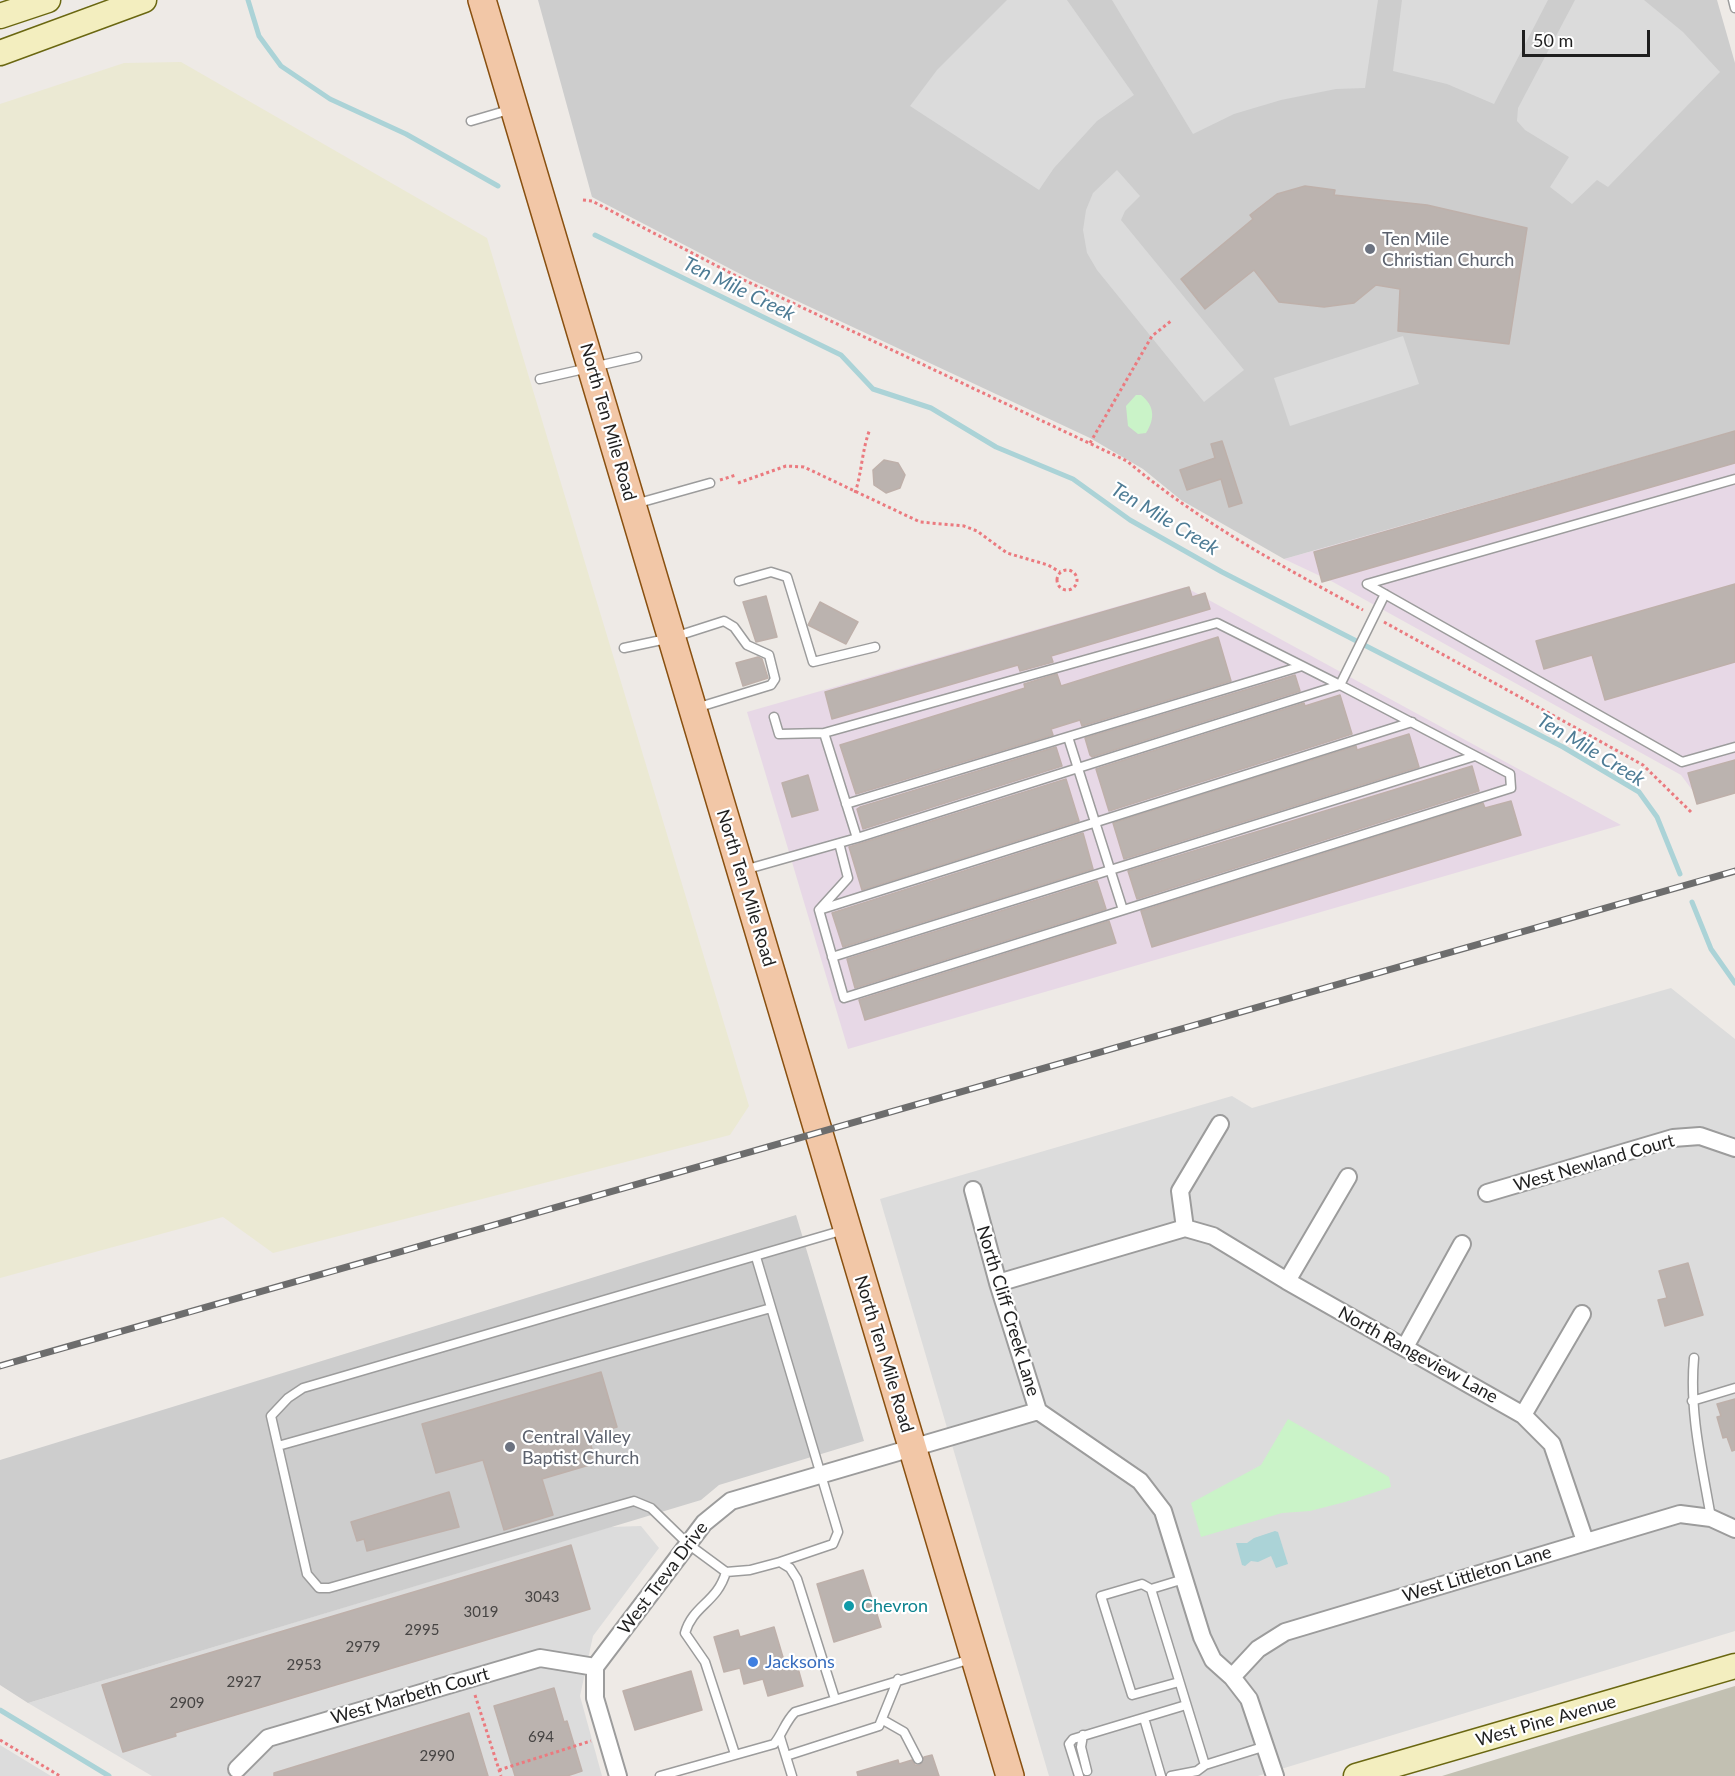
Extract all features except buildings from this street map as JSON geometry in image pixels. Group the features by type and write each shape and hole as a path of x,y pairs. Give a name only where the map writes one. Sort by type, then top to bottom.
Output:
{"main road":[{"name":"North Ten Mile Road","path":"482,0 1010,1776"}],"street":[{"path":"0,16 48,0"},
{"path":"0,53 144,0"},
{"path":"998,1283 1185,1228 1180,1191 1220,1124"},
{"name":"West Newland Court","path":"1487,1193 1673,1138 1700,1136 1735,1148"},
{"path":"1287,1281 1348,1177"},
{"name":"North Cliff Creek Lane","path":"973,1190 998,1283 1038,1411 1140,1481 1153,1495 1163,1511 1202,1637 1213,1660 1232,1677 1249,1700 1275,1776"},
{"name":"North Rangeview Lane","path":"1185,1228 1213,1236 1287,1281 1523,1414 1552,1444 1585,1541"},
{"path":"1405,1347 1462,1244"},
{"path":"1523,1414 1582,1314"},
{"name":"West Treva Drive","path":"595,1668 688,1544 717,1510 731,1501 1038,1411"},
{"name":"West Littleton Lane","path":"1232,1677 1258,1649 1285,1632 1585,1541 1680,1514 1711,1518 1735,1529"},
{"name":"West Marbeth Court","path":"237,1769 268,1738 540,1658 595,1668"},
{"name":"West Pine Avenue","path":"1356,1776 1735,1666"},
{"path":"595,1668 595,1698 618,1776"}],"lane":[{"path":"1733,0 1735,8"},
{"path":"471,121 515,109"},
{"path":"540,380 637,357"},
{"path":"1735,479 1366,584 1682,762 1735,747"},
{"path":"632,505 710,483"},
{"path":"739,581 771,572 787,577 813,662 875,647"},
{"path":"741,871 857,838 1340,685 1385,594"},
{"path":"624,648 672,638 724,621 734,627 747,645 769,655 775,679 771,685 693,710"},
{"path":"774,717 779,734 824,733 1217,623 1510,774 1511,788 844,998 819,910"},
{"path":"846,804 1302,666"},
{"path":"819,910 1412,722"},
{"path":"824,733 857,838"},
{"path":"1068,737 1123,910"},
{"path":"832,957 1475,756"},
{"path":"819,910 848,878 839,843"},
{"path":"756,1257 822,1473 837,1538 833,1544 750,1570 726,1572 688,1544 651,1508 634,1501 329,1587 319,1588 307,1574 271,1416 288,1398 303,1388 847,1229"},
{"path":"278,1446 771,1308"},
{"path":"1694,1358 1692,1401 1711,1518"},
{"path":"1692,1401 1735,1388"},
{"path":"780,1562 790,1568 797,1579 835,1699"},
{"path":"726,1572 721,1589 693,1615 685,1634 705,1662 735,1754"},
{"path":"1151,1589 1184,1580"},
{"path":"1179,1682 1132,1695 1101,1596 1142,1584 1151,1589 1205,1765"},
{"path":"660,1776 774,1744 780,1737 785,1722 795,1712 898,1679 974,1658"},
{"path":"786,1756 872,1729 883,1720 898,1679"},
{"path":"1079,1776 1069,1743 1073,1739 1186,1705"},
{"path":"1144,1718 1161,1776"},
{"path":"883,1720 904,1732 918,1759"},
{"path":"1083,1736 1082,1747 1087,1771"},
{"path":"780,1737 792,1776"},
{"path":"1171,1776 1197,1771 1205,1765 1266,1746"}],"path":[{"path":"583,200 592,201 744,280 1127,461 1163,492 1270,560 1643,765 1691,812"},
{"path":"1090,443 1152,336 1171,321"},
{"path":"855,493 863,464 864,443 870,429"},
{"path":"738,483 786,466 796,465 855,493 892,507 920,522 970,529 1007,552 1048,565 1060,572 1070,570 1075,574 1077,583 1073,589 1063,590 1058,586 1056,579 1060,572"},
{"path":"470,1679 501,1776"},
{"path":"499,1770 606,1736"},
{"path":"0,1740 60,1776"}],"shaded area":[{"path":"538,0 1717,0 1735,63 1735,431 1284,559 1181,500 1143,469 1090,438 750,279 592,197"},
{"path":"1007,0 1067,0 1134,95 1097,121 1054,168 1039,190 910,106 937,70"},
{"path":"1112,0 1378,0 1365,88 1336,89 1281,100 1234,114 1193,134"},
{"path":"1402,0 1548,0 1494,104 1447,84 1393,71"},
{"path":"1575,0 1644,0 1683,32 1720,72 1608,187 1597,180 1572,204 1550,187 1569,157 1525,130 1517,121 1518,108"},
{"path":"181,62 487,238 749,1106 730,1135 273,1253 223,1217 0,1278 0,104 124,63"},
{"path":"1117,170 1140,196 1125,211 1121,220 1244,370 1204,402 1097,270 1087,253 1083,230 1086,210 1093,193"},
{"path":"1403,336 1419,384 1290,426 1274,378"},
{"path":"1735,431 1735,793 1701,802 1681,775 1333,582 1284,559"},
{"path":"1185,587 1621,825 848,1049 747,712"},
{"path":"1671,988 1735,1039 1735,1631 1258,1776 1049,1776 880,1199 1232,1096 1252,1108"},
{"path":"796,1215 864,1441 719,1485 701,1500 28,1703 0,1685 0,1460"},
{"path":"641,1526 659,1548 593,1636 580,1696 602,1776 152,1776 28,1703 610,1527"},
{"path":"1735,1686 1735,1776 1442,1776"},
{"path":"0,1745 51,1776 0,1776"}],"green space":[{"path":"1136,395 1141,395 1146,399 1151,408 1151,423 1146,433 1138,434 1128,426 1126,406"},
{"path":"1288,1419 1389,1477 1391,1487 1345,1502 1310,1511 1282,1513 1201,1537 1191,1503 1261,1465"}],"water":[{"path":"1278,1532 1288,1564 1276,1568 1271,1556 1258,1562 1251,1561 1245,1566 1242,1565 1236,1543 1247,1543 1254,1538"}],"waterway":[{"name":"Ten Mile Creek","path":"248,0 259,36 281,66 330,99 406,134 498,186"},
{"name":"Ten Mile Creek","path":"595,235 841,355 873,389 931,408 996,447 1073,479 1130,520 1222,572 1563,747 1639,792 1657,817 1680,874"},
{"name":"Ten Mile Creek","path":"1692,902 1711,949 1735,983"},
{"path":"0,1710 109,1776"}],"railway":[{"path":"0,1366 1735,871"}],"place":[{"name":"Ten Mile Christian Church","path":"1370,249"},
{"name":"Central Valley Baptist Church","path":"510,1447"},
{"name":"Chevron","path":"849,1606"},
{"name":"Jacksons","path":"753,1662"}]}
